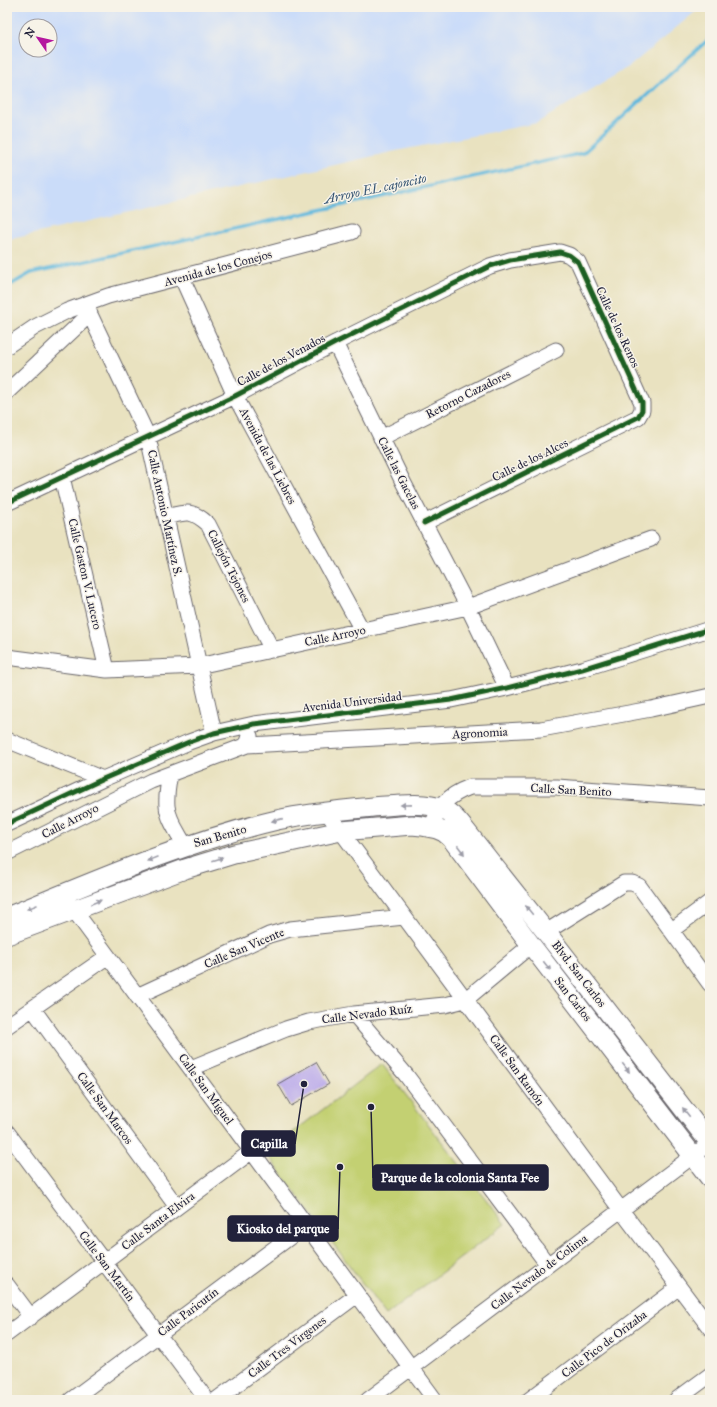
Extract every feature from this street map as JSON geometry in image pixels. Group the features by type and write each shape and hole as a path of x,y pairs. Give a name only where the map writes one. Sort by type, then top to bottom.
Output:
{"main road":[{"name":"San Benito","path":"7,917 185,846 278,820 326,811 406,805 422,805 442,809"},
{"name":"Blvd. San Carlos","path":"442,809 457,821 546,932 710,1143"},
{"name":"San Benito","path":"7,935 166,875 227,856 341,831 412,825 431,827"},
{"name":"San Carlos","path":"431,827 444,832 451,838 531,945 710,1178"}],"street":[{"name":"Avenida de los Conejos","path":"7,392 88,309 108,296 182,278 352,232"},
{"name":"Calle de los Venados","path":"7,503 235,396 334,343 490,266 510,260 560,252 569,255"},
{"name":"Calle de los Renos","path":"569,255 578,262 642,403 642,410"},
{"name":"Avenida de las Liebres","path":"182,278 235,396 362,630"},
{"path":"7,346 35,327 67,311 88,309"},
{"name":"Calle Antonio Martínez S.","path":"88,309 148,437 214,733"},
{"name":"Calle las Gacelas","path":"334,343 424,523 468,607 507,688"},
{"name":"Retorno Cazadores","path":"381,438 556,350"},
{"name":"Calle de los Alces","path":"424,523 632,421 638,417 642,410"},
{"name":"Calle Gaston V. Lucero","path":"62,477 107,670"},
{"name":"Callejón Tejones","path":"166,517 182,513 194,513 208,524 272,650"},
{"name":"Calle Arroyo","path":"8,654 107,670 198,666 468,607 651,539"},
{"name":"Avenida Universidad","path":"7,824 103,779 189,742 214,733 254,724 451,700 507,688 582,669 710,629"},
{"name":"Agronomia","path":"247,745 541,730 710,696"},
{"path":"247,745 254,724"},
{"path":"7,740 103,779"},
{"name":"Calle Arroyo","path":"7,853 135,788 247,745"},
{"path":"170,774 167,792 167,807 173,824 185,846"},
{"name":"Calle San Benito","path":"442,809 442,804 461,790 470,787 557,788 710,798"},
{"path":"431,827 442,809"},
{"name":"Calle San Ramón","path":"326,811 710,1328"},
{"path":"546,932 624,883 632,883 639,886 710,984"},
{"name":"Calle San Miguel","path":"63,894 435,1400"},
{"path":"672,930 710,902"},
{"name":"Calle San Vicente","path":"138,996 269,935 290,929 404,917"},
{"name":"Calle Nevado Ruíz","path":"191,1068 286,1029 309,1022 354,1014 445,1005 465,1000 531,945"},
{"path":"7,1026 108,956"},
{"name":"Calle San Marcos","path":"32,1008 177,1207"},
{"path":"354,1014 406,1075 548,1265"},
{"name":"Calle San Martín","path":"7,1132 207,1400"},
{"name":"Calle Nevado de Colima","path":"368,1400 710,1143"},
{"name":"Calle Santa Elvira","path":"7,1334 252,1151"},
{"name":"Calle Paricutín","path":"71,1400 306,1225"},
{"path":"7,1285 31,1317"},
{"name":"Calle Pico de Orizaba","path":"529,1400 679,1287"},
{"name":"Calle Tres Virgenes","path":"216,1400 357,1295"},
{"path":"676,1400 710,1374"}],"shaded area":[{"path":"7,7 701,7 630,66 537,123 391,152 7,240"}],"green space":[{"path":"382,1064 505,1224 386,1315 266,1153"}],"building":[{"path":"316,1062 329,1084 291,1106 278,1084"}],"waterway":[{"name":"Arroyo EL cajoncito","path":"7,287 31,273 583,153 710,38"}],"cycle path":[{"path":"7,503 235,396 335,343 490,266 510,260 560,252 569,255 578,262 642,403 642,410 638,417 424,523"},
{"path":"7,824 103,779 189,742 214,733 254,724 451,700 507,688 582,669 710,629"}],"place":[{"name":"Capilla","path":"304,1084"},
{"name":"Parque de la colonia Santa Fee","path":"371,1107"},
{"name":"Kiosko del parque","path":"340,1167"}]}
